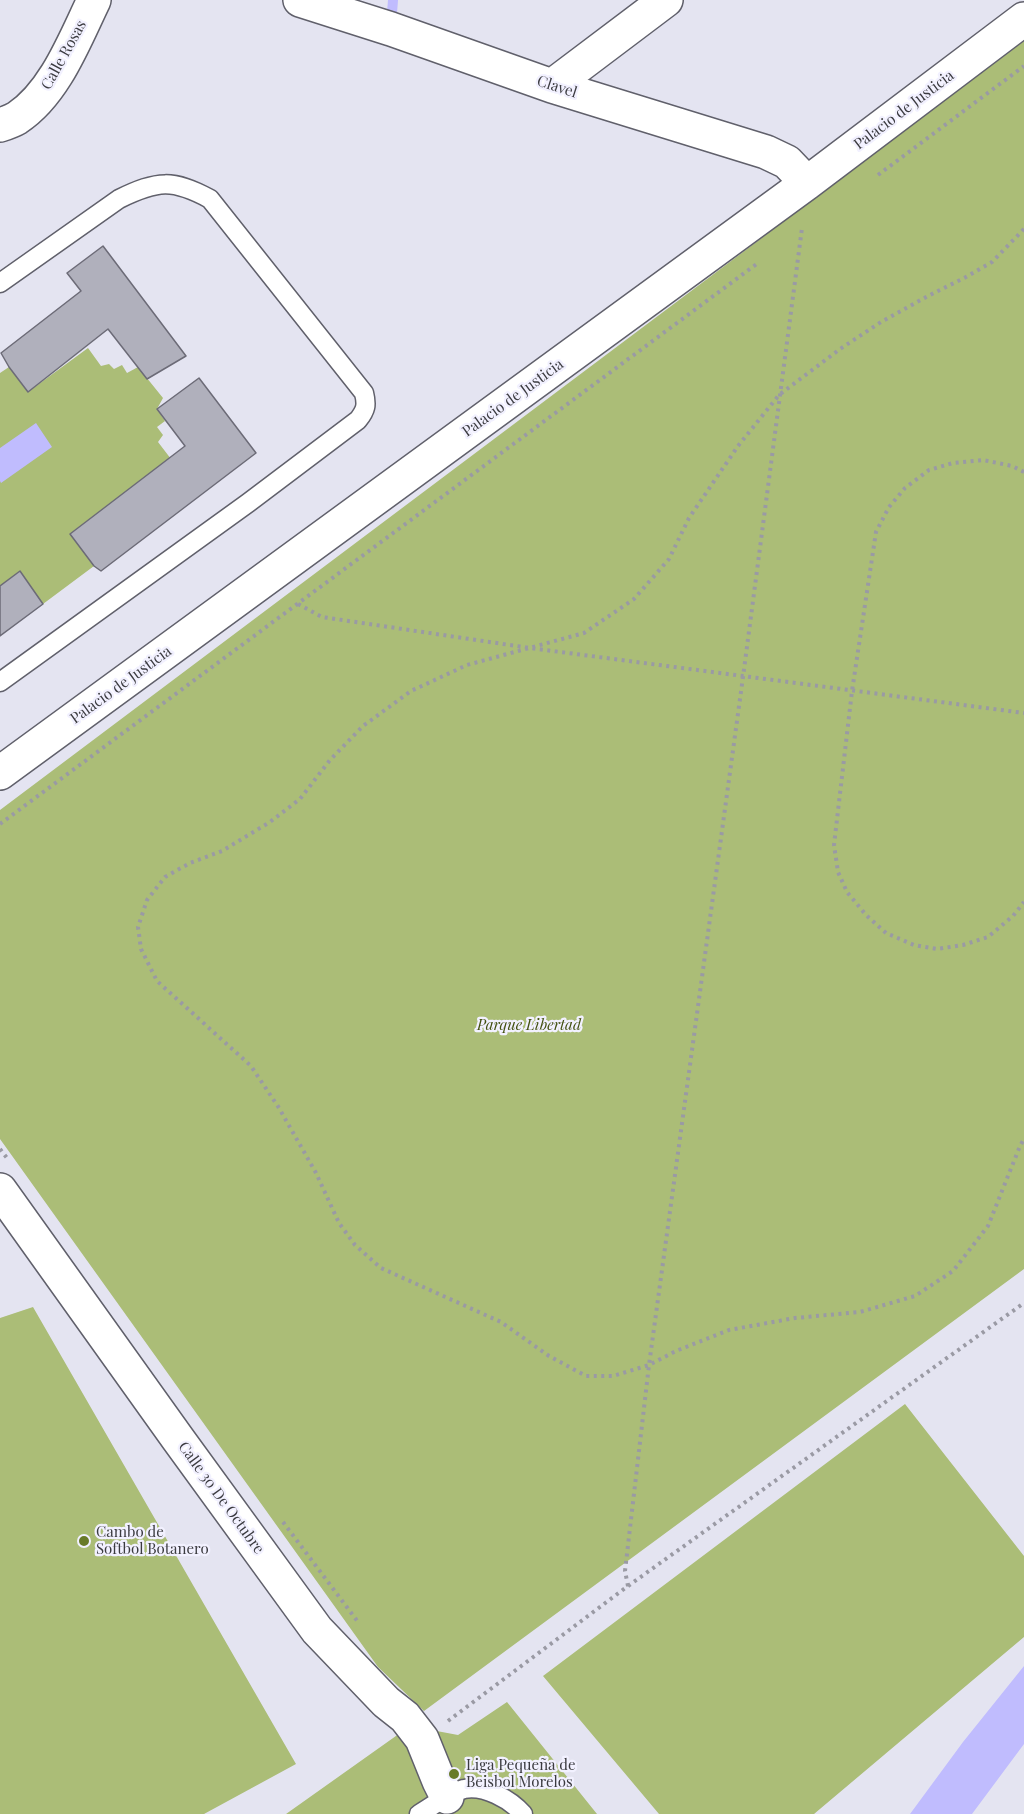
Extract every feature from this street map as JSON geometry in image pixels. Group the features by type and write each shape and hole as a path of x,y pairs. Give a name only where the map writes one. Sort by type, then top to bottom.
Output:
{"street":[{"name":"Calle Rosas","path":"0,125 16,119 31,107 49,86 71,48 94,0"},
{"name":"Clavel","path":"300,0 392,15 552,86 766,152 787,162 807,183"},
{"path":"552,86 626,15 666,0"},
{"name":"Palacio de Justicia","path":"0,773 807,183 1024,20"},
{"name":"Calle 30 De Octubre","path":"0,1190 317,1630 387,1702 405,1717 422,1739 447,1797"}],"lane":[{"path":"0,283 119,199 153,185 170,183 190,188 210,199 364,393 367,404 358,420 248,503 0,682"},
{"path":"419,1814 447,1797 474,1788 499,1796 518,1808 522,1814"}],"path":[{"path":"876,176 1024,66"},
{"path":"628,1586 626,1571 649,1365 743,676 807,183"},
{"path":"792,238 811,224"},
{"path":"1024,229 992,262 881,322 840,348 779,395 738,446 689,518 669,558 634,599 584,633 467,665 411,691 363,726 330,760 300,799 270,822 222,851 190,863 165,877 147,900 138,927 141,949 157,981 251,1066 279,1108 316,1173 339,1222 355,1245 381,1268 501,1322 549,1356 586,1376 613,1376 649,1365 676,1351 729,1330 795,1318 860,1312 915,1296 952,1271 988,1226 1024,1139"},
{"path":"0,824 764,259"},
{"path":"1024,472 1012,466 983,460 953,463 929,470 905,488 889,507 876,532 852,691 834,845 838,872 847,892 866,915 886,933 914,945 937,949 963,945 988,936 1013,916 1024,902"},
{"path":"274,572 299,604 322,617 530,648 1024,713"},
{"path":"0,1149 7,1158"},
{"path":"440,1724 448,1721 628,1586 1024,1304"},
{"path":"280,1519 360,1623"}],"green space":[{"name":"Parque Libertad","path":"1024,41 1024,1269 424,1711 378,1667 0,1139 0,810"},
{"path":"88,348 101,366 109,364 114,369 122,365 127,373 138,367 163,398 157,409 165,421 157,427 163,435 158,442 171,459 70,534 94,566 43,604 20,571 0,586 0,373 9,367 28,392"},
{"name":"Cambo de Softbol Botanero","path":"33,1307 296,1764 204,1814 0,1814 0,1318"},
{"path":"905,1404 1024,1556 1024,1637 814,1814 659,1814 543,1676"},
{"name":"Liga Pequeña de Beisbol Morelos","path":"507,1702 597,1814 286,1814 410,1726 458,1735"}],"shaded area":[{"path":"36,423 52,447 1,483 0,448"},
{"path":"1024,1666 1024,1744 972,1814 910,1814 963,1742"}],"building":[{"path":"103,246 186,356 147,379 108,329 28,392 1,353 81,291 67,273"},
{"path":"199,378 256,453 101,571 94,566 70,534 185,446 157,409"},
{"path":"20,571 43,604 0,636 0,586"}],"waterway":[{"path":"391,26 393,0"}],"place":[{"name":"Cambo de Softbol Botanero","path":"84,1541"},
{"name":"Liga Pequeña de Beisbol Morelos","path":"454,1774"}]}
